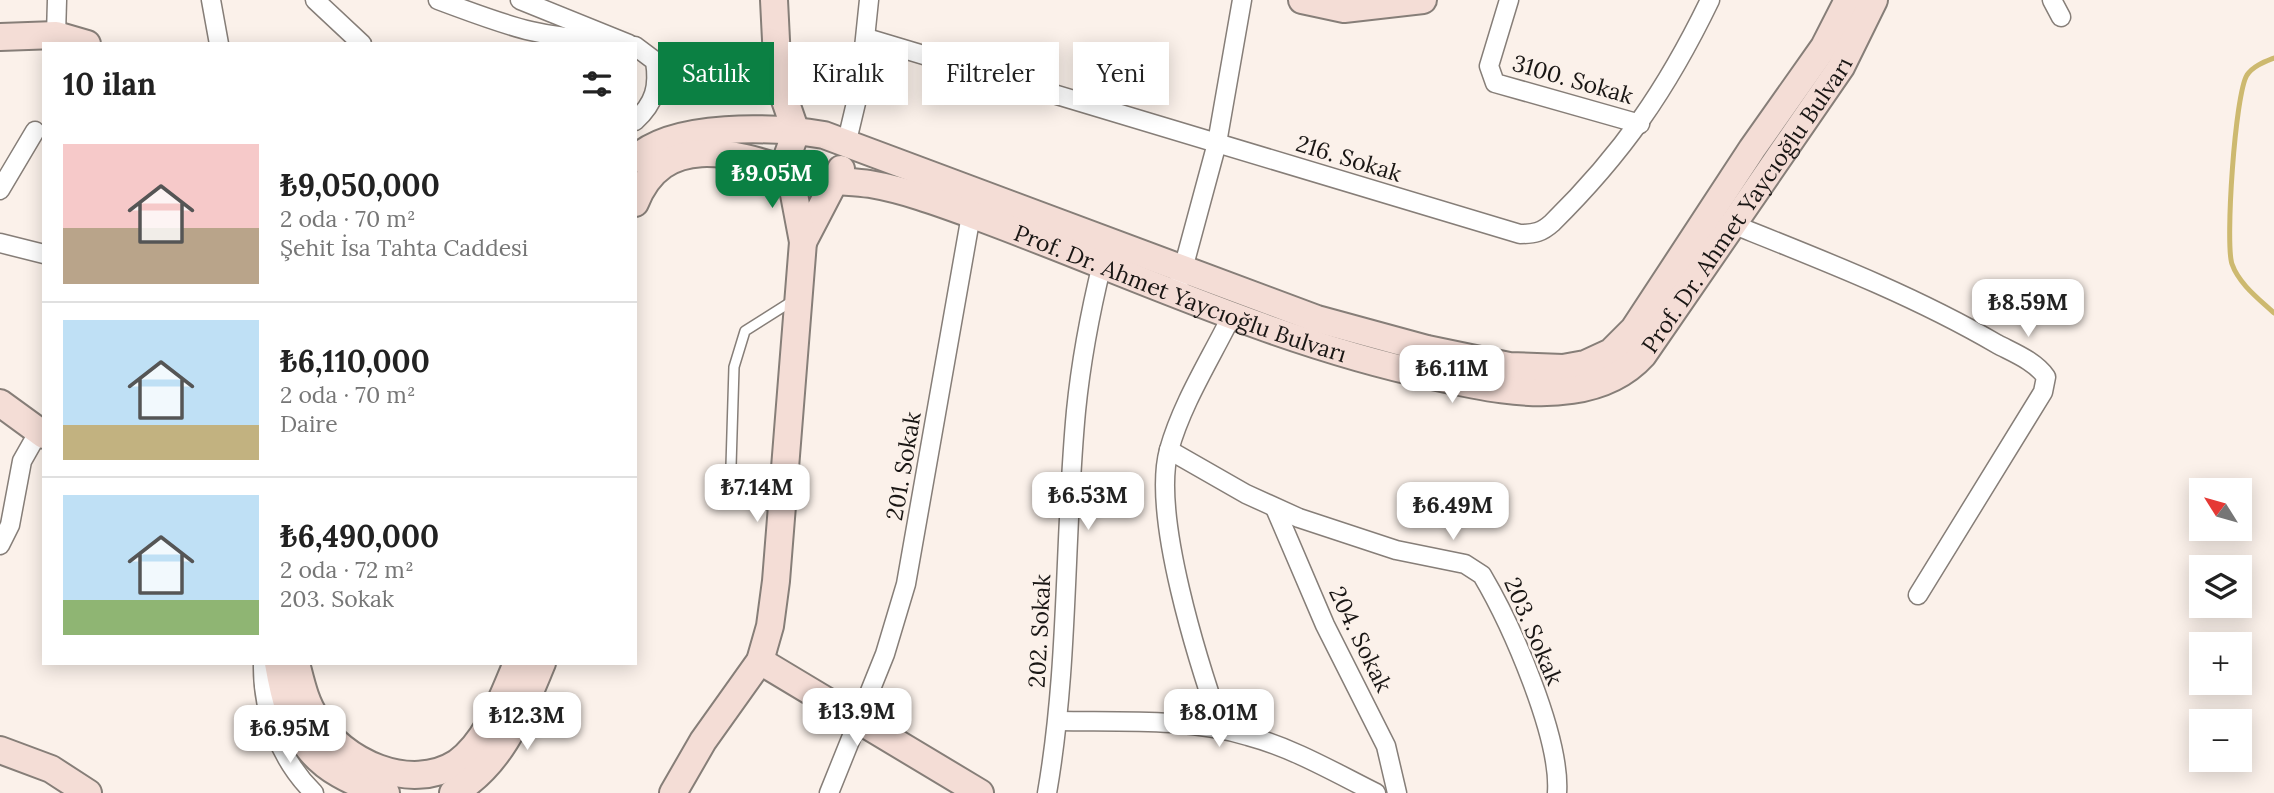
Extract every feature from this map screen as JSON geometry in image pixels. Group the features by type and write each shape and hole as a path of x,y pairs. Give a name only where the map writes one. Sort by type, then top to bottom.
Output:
{"main road":[{"path":"673,793 704,741 760,661 770,625 782,513 803,242 788,168 789,149 796,132 778,80 774,0"},
{"path":"1302,0 1344,9 1423,0"},
{"name":"Prof. Dr. Ahmet Yaycıoğlu Bulvarı","path":"846,145 1184,267 1317,320 1470,359 1546,369 1599,359 1623,342 1647,312 1752,149 1819,55 1848,0"},
{"name":"Prof. Dr. Ahmet Yaycıoğlu Bulvarı","path":"832,180 873,185 971,215 1309,345 1380,365 1485,387 1545,392 1570,390 1605,381 1632,366 1661,329 1841,67 1874,0"},
{"path":"0,37 56,35 80,42"},
{"path":"637,158 656,145 684,136 743,131 824,135 846,145 843,165 832,180 803,242"},
{"path":"637,198 641,189 657,171 681,157 695,154 744,156 811,177 832,180"},
{"path":"0,402 41,433"},
{"path":"760,661 980,793"},
{"path":"279,665 294,725 310,753 319,763 342,776 386,793"},
{"path":"297,665 308,705 323,729 343,751 377,769 422,777 445,770 470,751 491,721 516,665"},
{"path":"453,793 478,775 502,748 540,665"},
{"path":"0,750 40,764 88,793"}],"street":[{"path":"56,35 57,0"},
{"path":"211,0 219,42"},
{"path":"315,0 360,42"},
{"path":"438,0 544,36 620,41"},
{"path":"520,0 620,41"},
{"path":"846,145 867,38 869,0"},
{"path":"1175,293 1217,143 1242,0"},
{"name":"3100. Sokak","path":"1509,0 1489,66 1495,83 1640,124"},
{"name":"216. Sokak","path":"867,38 1495,227 1531,234 1541,232 1586,190 1640,124 1673,70 1710,0"},
{"path":"2052,0 2061,17"},
{"path":"637,48 655,61 657,75 653,99 637,119"},
{"path":"0,190 35,131"},
{"name":"201. Sokak","path":"829,793 885,654 906,584 971,215"},
{"path":"1731,224 1891,289 2033,364 2046,377 2043,392 1918,595"},
{"path":"0,243 42,254"},
{"name":"202. Sokak","path":"1047,793 1059,721 1076,409 1082,356 1101,264"},
{"path":"1222,730 1198,658 1178,577 1166,494 1169,450 1232,315"},
{"path":"0,545 10,525 22,461 41,433"},
{"name":"203. Sokak","path":"1169,450 1275,508 1367,542 1465,564 1482,575 1539,705 1557,772 1557,793"},
{"name":"204. Sokak","path":"1275,508 1325,625 1386,746 1397,793"},
{"path":"262,665 262,685 280,746 302,781 314,793"},
{"path":"1059,721 1187,725 1222,730 1273,743 1376,793"}],"lane":[{"path":"782,513 741,490 731,466 733,367 745,331 799,298"}],"waterway":[{"path":"2274,58 2252,69 2243,88 2232,169 2230,229 2230,251 2235,271 2250,291 2274,313"}]}
